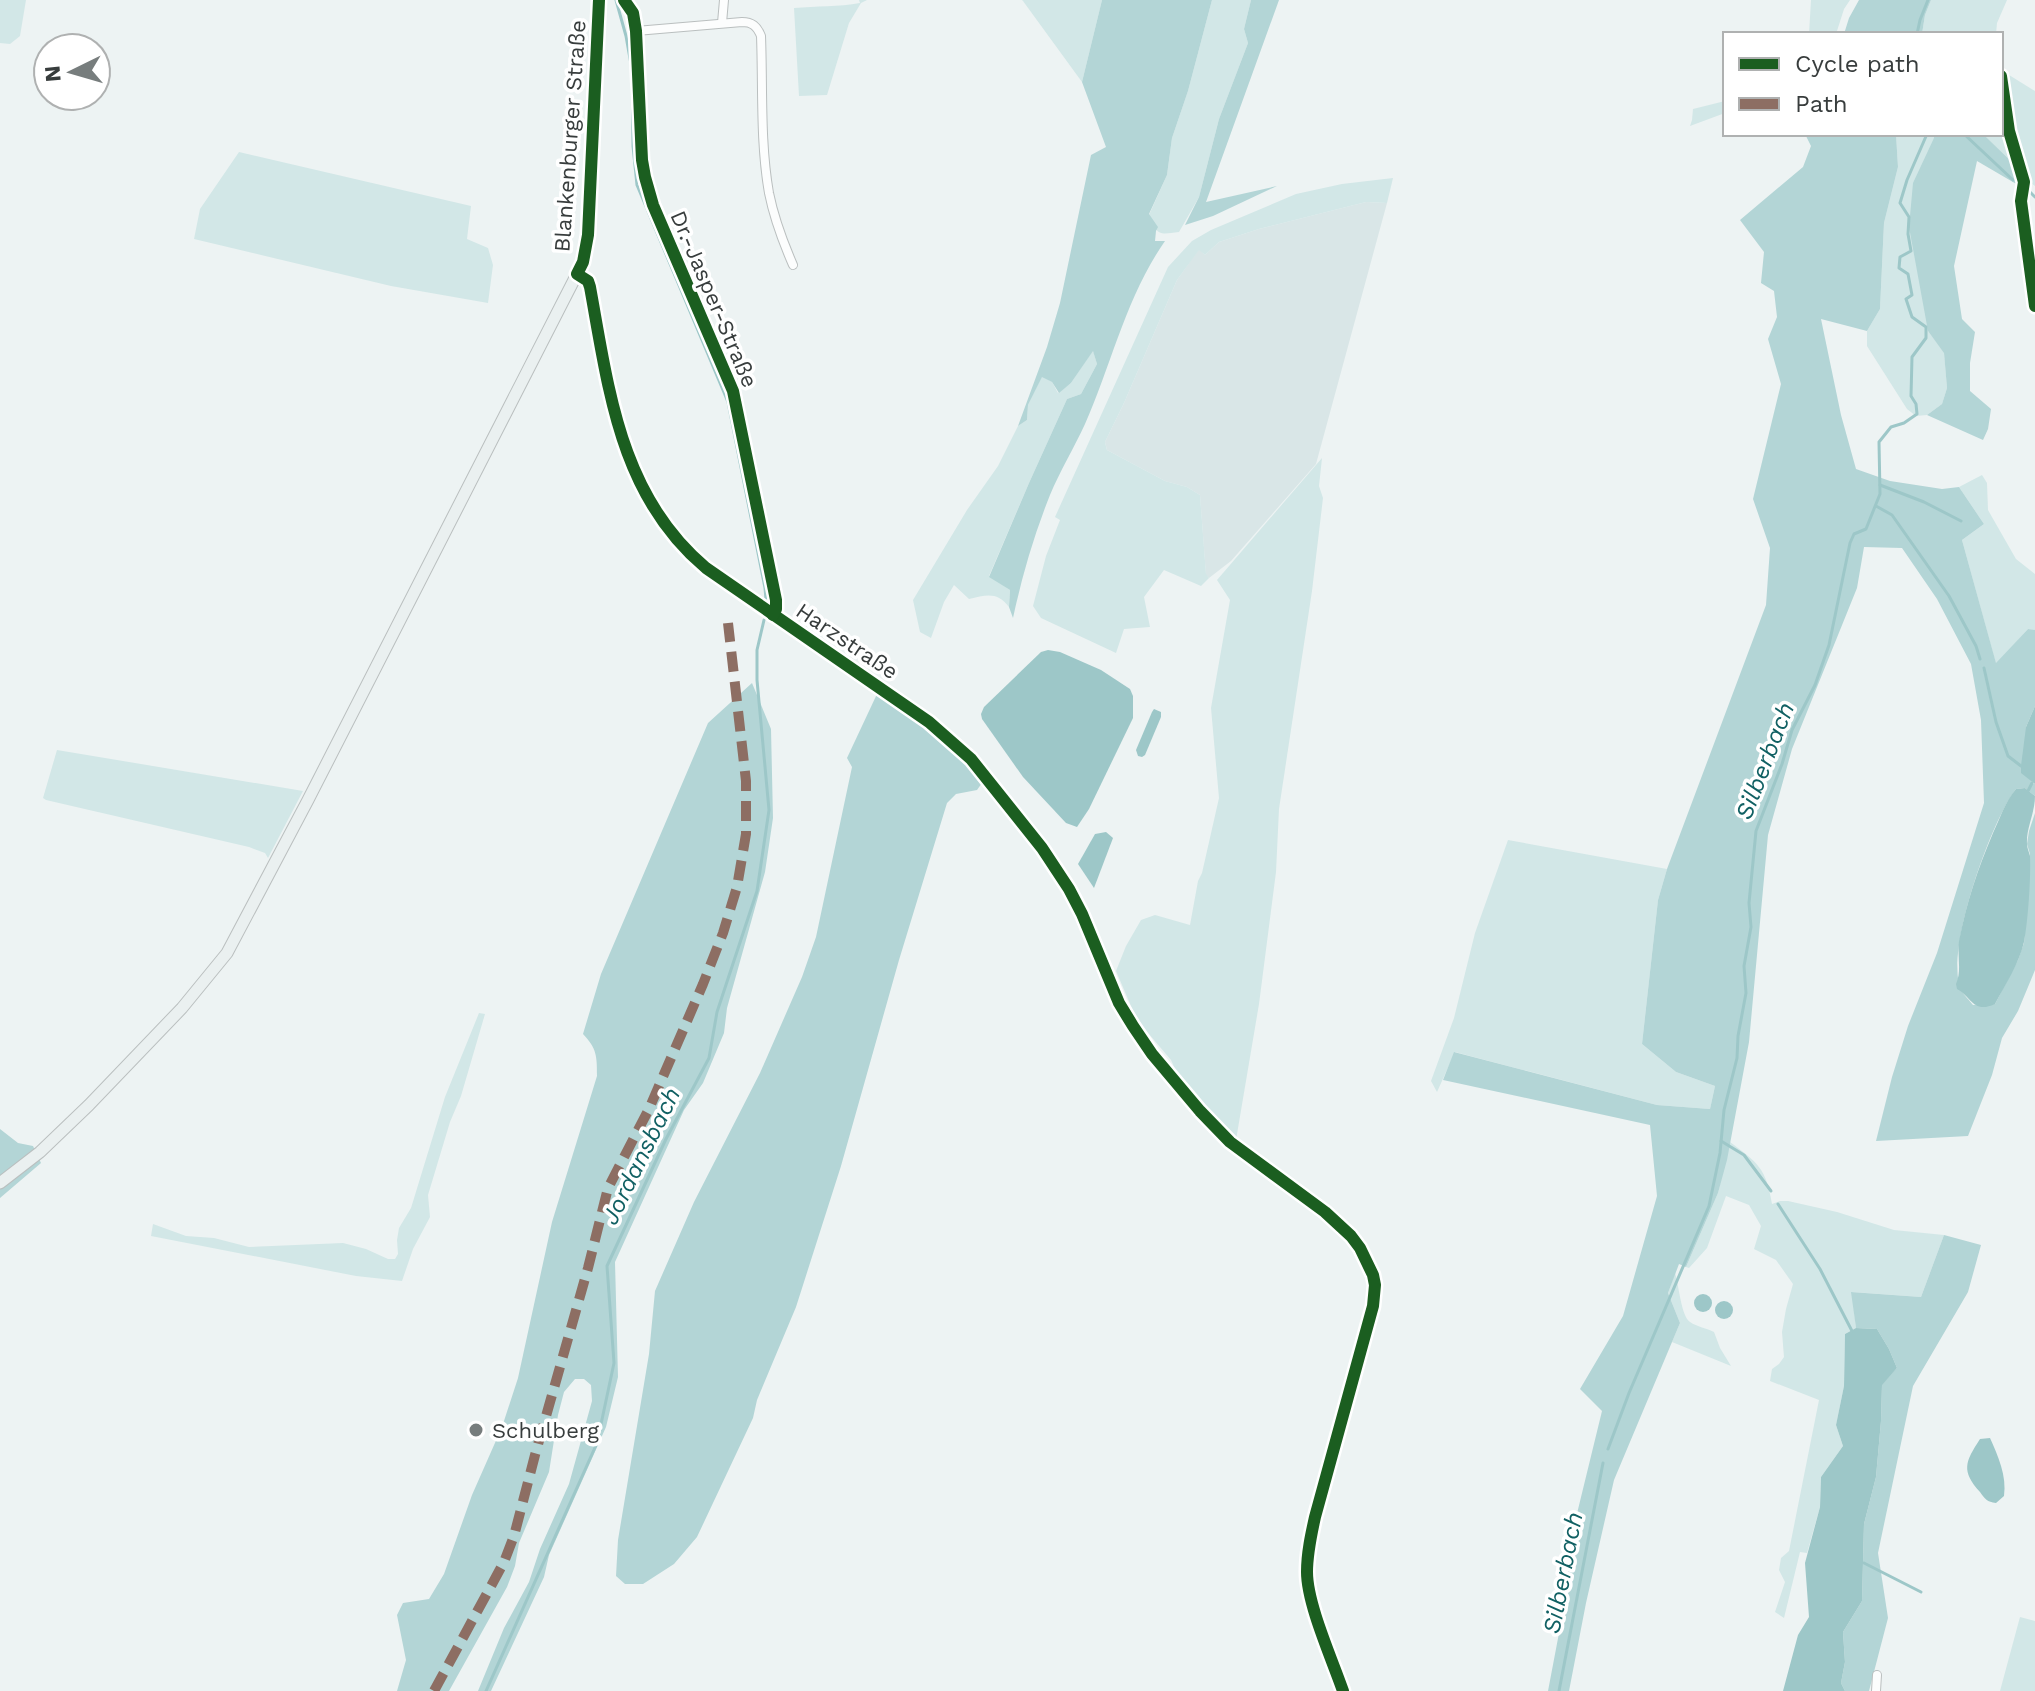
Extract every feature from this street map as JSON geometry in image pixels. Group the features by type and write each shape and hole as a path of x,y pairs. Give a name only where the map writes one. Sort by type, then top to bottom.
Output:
{"main road":[{"name":"Blankenburger Straße","path":"0,1183 40,1152 89,1105 182,1008 227,953 577,274 583,262 588,235 599,0"}],"street":[{"name":"Dr.-Jasper-Straße","path":"624,0 633,13 636,31 645,177 653,205 733,391 776,600 773,615"},
{"path":"722,23 724,0"},
{"path":"636,31 748,22 758,29 761,36 766,175 774,215 793,265"},
{"name":"Harzstraße","path":"577,274 588,281 590,287 607,379 622,438 639,480 668,531 706,568 929,722 971,759 1057,870 1082,914 1119,1003 1175,1082 1236,1147 1342,1227 1370,1266 1375,1285 1371,1321 1315,1517 1307,1575 1314,1607 1343,1691"},
{"path":"1876,1691 1877,1675"}],"shaded area":[{"path":"0,0 26,0 20,36 10,44 0,43"},
{"path":"859,0 867,0 861,3 849,23 827,95 799,96 794,8 860,3"},
{"path":"1102,0 1082,82 1023,1"},
{"path":"1102,0 1212,0 1172,138 1167,175 1149,214 1158,227 1155,241 1165,241 1140,285 1095,401 1050,495 1029,556 1013,618 1009,607 1010,590 989,577 1067,399 1081,394 1097,364 1093,351 1071,383 1059,393 1052,382 1042,377 1028,405 1027,420 1018,426 1060,303 1091,155 1106,147 1082,82"},
{"path":"1212,0 1251,0 1244,29 1248,43 1219,119 1199,197 1179,232 1162,233 1149,215 1167,175 1172,138"},
{"path":"1251,0 1279,0 1206,202 1277,186 1213,216 1185,225 1199,197 1219,119 1248,43 1244,29"},
{"path":"1811,0 1850,0 1837,32 1809,32"},
{"path":"1859,0 1931,0 1922,32 1845,32"},
{"path":"1931,0 2007,0 1996,32 1922,32"},
{"path":"2003,71 2035,91 2035,186 2028,181"},
{"path":"1723,102 1723,114 1690,126 1693,109"},
{"path":"2003,127 2016,166 1985,136 2003,136"},
{"path":"1806,136 1896,136 1898,167 1884,223 1880,309 1867,331 1821,319 1856,469 1890,481 1942,489 1959,487 1984,524 1962,540 1996,663 2028,629 2035,630 2035,706 2026,727 2035,796 2025,788 2016,789 1994,829 1964,918 1957,972 1961,990 1973,1005 1995,1004 2024,943 2030,854 2027,844 2035,813 2035,970 2018,1011 2002,1038 1992,1075 1968,1136 1876,1141 1908,1026 1937,953 1984,803 1981,720 1971,664 1937,599 1902,548 1864,547 1857,588 1792,749 1768,835 1749,1042 1718,1193 1686,1267 1679,1264 1668,1293 1680,1323 1614,1480 1569,1691 1548,1691 1563,1612 1573,1530 1602,1411 1580,1389 1623,1316 1657,1196 1650,1125 1443,1080 1454,1052 1657,1105 1710,1109 1715,1086 1676,1072 1642,1044 1658,900 1766,605 1770,548 1753,499 1781,384 1768,339 1777,317 1774,291 1761,283 1764,252 1740,220 1803,167 1811,146"},
{"path":"1896,136 1934,136 1928,331 1944,352 1947,388 1942,404 1927,415 1916,416 1907,409 1867,346 1867,331 1880,309 1884,223 1898,167"},
{"path":"1985,136 2016,166 2018,185 1977,161 1954,266 1962,319 1975,332 1970,391 1991,409 1983,440 1927,415 1942,404 1947,388 1944,353 1928,331 1909,227 1913,183 1934,138"},
{"path":"239,152 471,206 467,239 488,248 493,265 488,303 391,286 194,239 200,209"},
{"path":"1393,178 1387,203 1366,202 1259,229 1219,242 1205,255 1199,250 1177,280 1105,442 1107,450 1165,481 1187,487 1200,495 1206,574 1209,578 1201,586 1164,570 1144,597 1150,627 1124,629 1116,653 1041,618 1033,606 1046,556 1060,520 1055,517 1168,267 1192,241 1211,230 1296,194"},
{"path":"1366,202 1387,203 1316,464 1231,561 1209,578 1206,575 1200,495 1187,487 1165,481 1107,450 1105,442 1177,280 1199,249 1205,255 1219,242"},
{"path":"1093,350 1097,364 1081,394 1067,399 989,576 1010,590 1009,607 996,596 969,599 954,585 944,602 931,638 920,632 913,600 967,510 998,466 1018,426 1027,420 1028,405 1042,376 1052,382 1058,393 1071,383"},
{"path":"1322,458 1319,486 1323,498 1312,591 1279,809 1276,872 1259,1004 1236,1140 1180,1080 1171,1060 1137,1020 1116,971 1141,920 1155,915 1190,925 1219,798 1211,708 1230,600 1217,580"},
{"path":"1982,475 1987,483 1988,510 2016,559 2035,574 2035,630 2028,629 1996,664 1962,540 1984,524 1959,487"},
{"path":"1048,650 1101,670 1130,689 1133,696 1133,718 1089,809 1077,827 1066,823 1023,777 981,714 984,707 1041,652"},
{"path":"752,683 771,729 773,818 765,872 727,1008 724,1033 703,1083 684,1110 615,1262 618,1377 606,1427 549,1555 544,1577 491,1691 478,1691 504,1628 529,1582 569,1484 592,1401 591,1385 584,1379 575,1379 564,1392 549,1472 519,1543 507,1587 449,1691 397,1691 406,1660 397,1615 403,1603 429,1599 444,1574 518,1378 552,1222 597,1076 595,1053 583,1034 601,974 708,723"},
{"path":"877,694 940,736 982,783 977,790 956,794 947,803 841,1166 796,1307 757,1400 753,1418 697,1537 674,1564 643,1584 625,1584 616,1576 618,1540 649,1354 655,1291 694,1202 760,1073 802,977 816,937 852,767 847,758"},
{"path":"2035,706 2035,784 2021,773 2021,766 2026,727"},
{"path":"1154,709 1161,712 1161,717 1145,755 1138,756 1136,750"},
{"path":"57,750 303,791 268,858 265,853 249,847 46,800 43,798"},
{"path":"2025,788 2035,796 2027,838 2030,875 2024,942 1995,1004 1977,1006 1957,989 1956,984 1959,941 1965,913 1982,860 2006,805 2016,789"},
{"path":"1106,832 1113,838 1094,888 1078,864 1095,834"},
{"path":"1508,840 1667,869 1658,900 1642,1044 1676,1072 1715,1086 1710,1109 1657,1105 1455,1052 1437,1092 1431,1081 1454,1018 1475,933"},
{"path":"479,1013 485,1014 428,1195 430,1217 413,1249 402,1281 356,1276 151,1236 153,1224 186,1236 214,1238 249,1247 343,1243 395,1259 399,1228 411,1208 445,1097"},
{"path":"0,1129 18,1143 33,1146 41,1163 0,1198"},
{"path":"1730,1142 1759,1167 1767,1182 1772,1204 1788,1201 1894,1230 1944,1235 1921,1297 1852,1292 1856,1328 1845,1334 1844,1386 1836,1425 1843,1446 1821,1477 1820,1507 1807,1553 1800,1552 1784,1618 1775,1612 1785,1582 1779,1570 1781,1558 1789,1551 1819,1400 1770,1381 1772,1369 1784,1357 1782,1332 1793,1284 1776,1260 1754,1249 1761,1226 1749,1205 1726,1196 1707,1248 1689,1268 1686,1267 1718,1193"},
{"path":"1944,1235 1981,1245 1968,1292 1913,1386 1878,1553 1888,1618 1869,1691 1845,1691 1841,1683 1845,1662 1843,1632 1862,1601 1864,1524 1876,1477 1882,1384 1897,1368 1877,1329 1856,1328 1851,1292 1921,1297"},
{"path":"1675,1273 1687,1319 1714,1332 1731,1366 1672,1342 1680,1323 1668,1293"},
{"path":"1703,1294 1712,1303 1703,1312 1694,1303"},
{"path":"1724,1301 1733,1310 1724,1319 1715,1310"},
{"path":"1856,1328 1877,1329 1897,1368 1882,1385 1876,1477 1864,1524 1862,1601 1843,1632 1845,1662 1841,1683 1845,1691 1783,1691 1798,1635 1809,1617 1805,1563 1820,1507 1821,1477 1843,1446 1836,1425 1844,1386 1845,1334"},
{"path":"1990,1438 2004,1481 2004,1496 1996,1503 1985,1498 1974,1485 1967,1466 1980,1439"},
{"path":"2020,1617 2035,1621 2035,1691 2000,1691"}],"waterway":[{"name":"Jordansbach","path":"616,0 632,70 637,185 728,402 766,600"},
{"name":"Silberbach","path":"1917,32 1928,0"},
{"name":"Silberbach","path":"1608,1449 1709,1206 1746,993 1744,966 1751,927 1749,903 1756,831 1792,730 1815,685 1829,645 1850,543 1854,534 1866,529 1880,494 1879,442 1891,427 1917,414 1911,396 1912,357 1926,338 1926,327 1912,317 1906,299 1912,295 1908,274 1899,268 1900,257 1911,251 1909,217 1900,203 1926,136"},
{"path":"1966,136 2013,180"},
{"path":"2028,190 2035,197"},
{"path":"1880,485 1961,521"},
{"path":"1876,506 1892,515 1949,596 1980,659"},
{"name":"Jordansbach","path":"486,1691 597,1443 614,1363 607,1266 666,1139 709,1058 717,1012 757,891 769,810 757,680 757,650 764,620"},
{"path":"1984,668 1996,722 2008,756 2021,766"},
{"path":"2028,791 2032,783"},
{"path":"1721,1141 1744,1155 1771,1191"},
{"path":"1778,1204 1820,1269 1852,1331"},
{"name":"Silberbach","path":"1559,1691 1603,1463"},
{"path":"1864,1563 1921,1592"}],"marked path":[{"path":"434,1691 504,1562 514,1536 608,1188 649,1109 703,984 737,887 746,834 746,781 728,623"}],"cycle path":[{"path":"599,0 588,235 583,262 577,274 588,281 590,287 612,403 623,440 654,508 677,540 706,568 929,722 971,759 1042,848 1069,889 1119,1003 1152,1054 1230,1142 1325,1212 1351,1236 1373,1275 1373,1306 1315,1517 1307,1565 1315,1615 1343,1691"},
{"path":"624,0 633,13 636,31 645,177 653,205 733,391 776,600 773,615"},
{"path":"2003,90 2009,131 2024,182 2021,201 2035,306"}],"place":[{"name":"Schulberg","path":"476,1430"}]}
